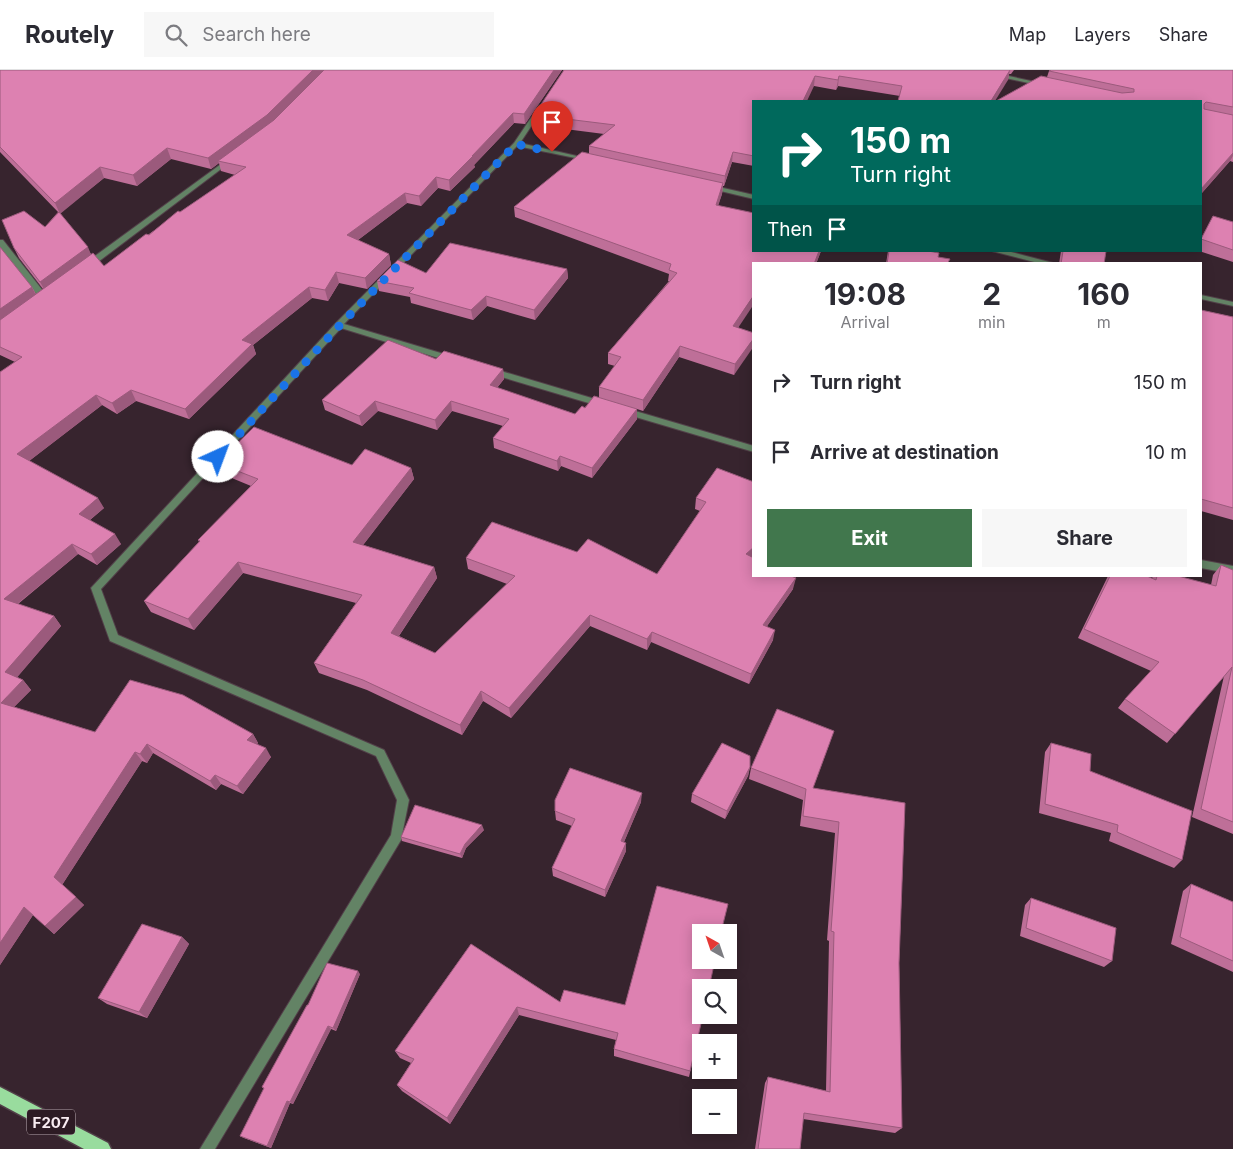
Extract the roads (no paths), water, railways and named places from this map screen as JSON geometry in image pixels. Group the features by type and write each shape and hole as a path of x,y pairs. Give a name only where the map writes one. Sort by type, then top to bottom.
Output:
{"main road":[{"name":"F207","path":"0,1094 102,1149"}],"street":[{"path":"972,70 1046,85"},
{"path":"207,1149 398,836 403,800 380,753 114,638 96,588 340,325 516,144 547,100"},
{"path":"516,144 592,161"},
{"path":"84,269 234,157"},
{"path":"706,186 752,197"},
{"path":"0,242 44,298"},
{"path":"1000,252 1043,262"},
{"path":"37,304 52,292"},
{"path":"1202,297 1233,304"},
{"path":"340,325 462,362"},
{"path":"481,368 752,449"},
{"path":"1202,564 1233,570"}]}
